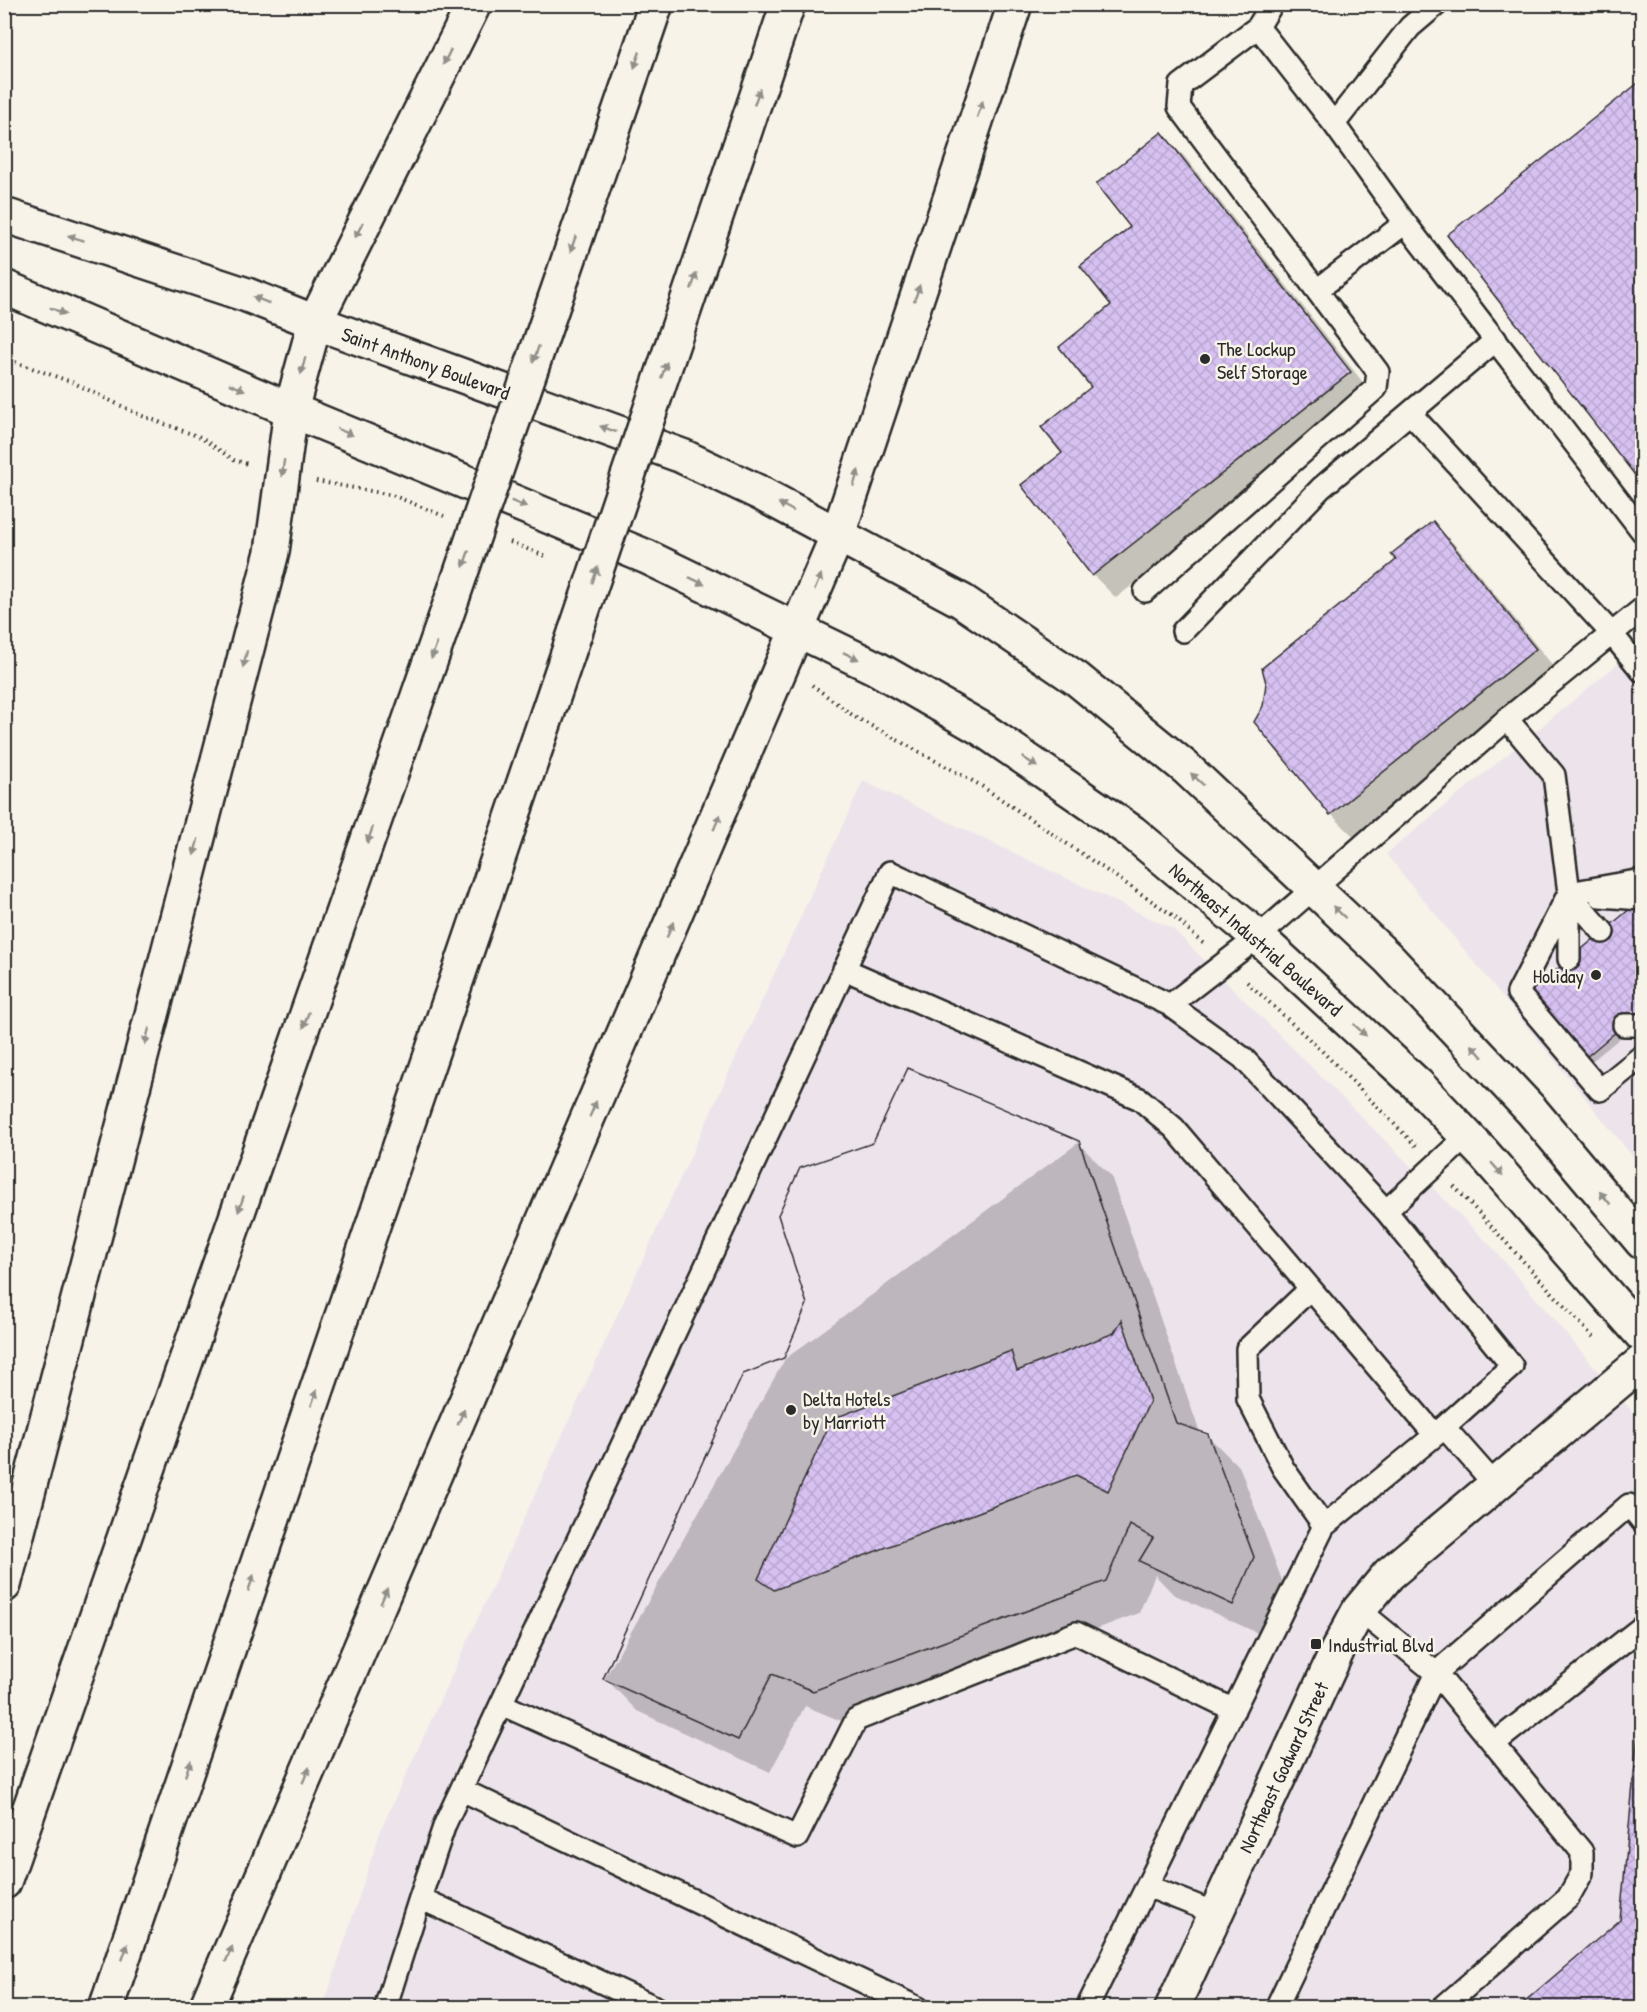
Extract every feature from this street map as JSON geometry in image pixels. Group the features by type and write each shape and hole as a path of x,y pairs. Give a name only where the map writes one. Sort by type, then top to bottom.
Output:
{"main road":[{"path":"4,1586 272,552 291,410 315,322 474,4"},
{"path":"4,1882 453,596 656,4"},
{"path":"106,2007 788,4"},
{"path":"206,2007 838,534 907,321 1016,4"},
{"name":"Saint Anthony Boulevard","path":"4,215 247,295 682,456 838,534"},
{"path":"4,287 291,410 647,556 798,631"},
{"path":"838,534 962,601 1077,679 1186,768 1389,959 1468,1041 1642,1242"},
{"name":"Northeast Industrial Boulevard","path":"798,631 876,668 981,729 1132,832 1258,937 1408,1076 1467,1136 1642,1335"},
{"name":"Northeast Godward Street","path":"1172,2007 1338,1649 1359,1610 1389,1574 1642,1362"}],"lane":[{"path":"1145,591 1376,388 1378,372 1179,107 1181,85 1258,27 1272,4"},
{"path":"1334,124 1410,27 1437,4"},
{"path":"1258,27 1334,124 1405,223 1642,531"},
{"path":"1317,290 1405,223"},
{"path":"1183,631 1321,488 1496,340"},
{"path":"1410,413 1612,634 1642,671"},
{"path":"1170,1005 1258,937 1507,719 1642,609"},
{"path":"1507,719 1554,775 1569,893 1569,959"},
{"path":"385,2007 445,1824 890,872 1170,1005 1243,1058 1386,1211 1512,1366 1439,1431 1324,1526 1087,2007"},
{"path":"1569,893 1642,880"},
{"path":"1569,893 1642,899"},
{"path":"1569,893 1603,932"},
{"path":"1569,893 1518,993 1600,1090 1642,1056"},
{"path":"844,969 1140,1099 1174,1128 1310,1289 1439,1431 1496,1486"},
{"path":"1386,1211 1467,1136"},
{"path":"1310,1289 1247,1349 1248,1399 1283,1468 1324,1526"},
{"path":"1276,2007 1436,1673 1629,1505 1642,1521"},
{"path":"1359,1610 1436,1673 1496,1742 1582,1852 1582,1873 1568,1898 1442,2007"},
{"path":"1496,1742 1642,1627"},
{"path":"501,1704 797,1837 856,1720 1076,1633 1234,1710"},
{"path":"462,1790 918,2007"},
{"path":"1147,1886 1215,1913"},
{"path":"420,1898 657,2007"}],"path":[{"path":"4,358 74,383 140,415 200,437 234,460"},
{"path":"313,480 392,495 447,517"},
{"path":"502,539 557,561"},
{"path":"843,708 980,784 1171,914 1323,1051 1436,1166 1597,1341"}],"shaded area":[{"path":"1642,644 1642,1168 1386,854"},
{"path":"863,781 1173,929 1493,1248 1642,1423 1642,2007 323,2008 381,1829"}],"building":[{"path":"1642,80 1642,484 1447,235"},
{"name":"The Lockup Self Storage","path":"1162,132 1351,372 1092,576 1021,485 1062,453 1041,427 1091,387 1059,347 1111,305 1080,266 1130,227 1096,184"},
{"path":"1433,521 1536,649 1330,815 1254,722 1263,706 1266,683 1262,668 1396,560 1391,554"},
{"name":"Holiday","path":"1642,899 1642,1010 1586,1057 1531,991"},
{"name":"Delta Hotels by Marriott","path":"908,1068 1079,1141 1176,1423 1208,1434 1254,1557 1233,1605 1139,1561 1153,1538 1130,1525 1106,1581 813,1691 772,1674 738,1740 603,1679 743,1374 784,1358 807,1304 778,1215 800,1168 873,1143","holes":["1122,1320 1150,1401 1108,1491 1076,1475 774,1590 758,1579 832,1419 1011,1351 1017,1371 1114,1333"]},
{"name":"Delta Hotels by Marriott","path":"908,1068 1079,1141 1176,1423 1208,1434 1254,1557 1233,1605 1139,1561 1153,1538 1130,1525 1106,1581 813,1691 772,1674 738,1740 603,1679 743,1374 784,1358 807,1304 778,1215 800,1168 873,1143"},
{"path":"1642,1691 1642,2008 1517,2008 1620,1920"}],"place":[{"name":"The Lockup Self Storage","path":"1205,359"},
{"name":"Holiday","path":"1596,975"},
{"name":"Delta Hotels by Marriott","path":"791,1410"},
{"name":"Industrial Blvd","path":"1316,1644"}]}
